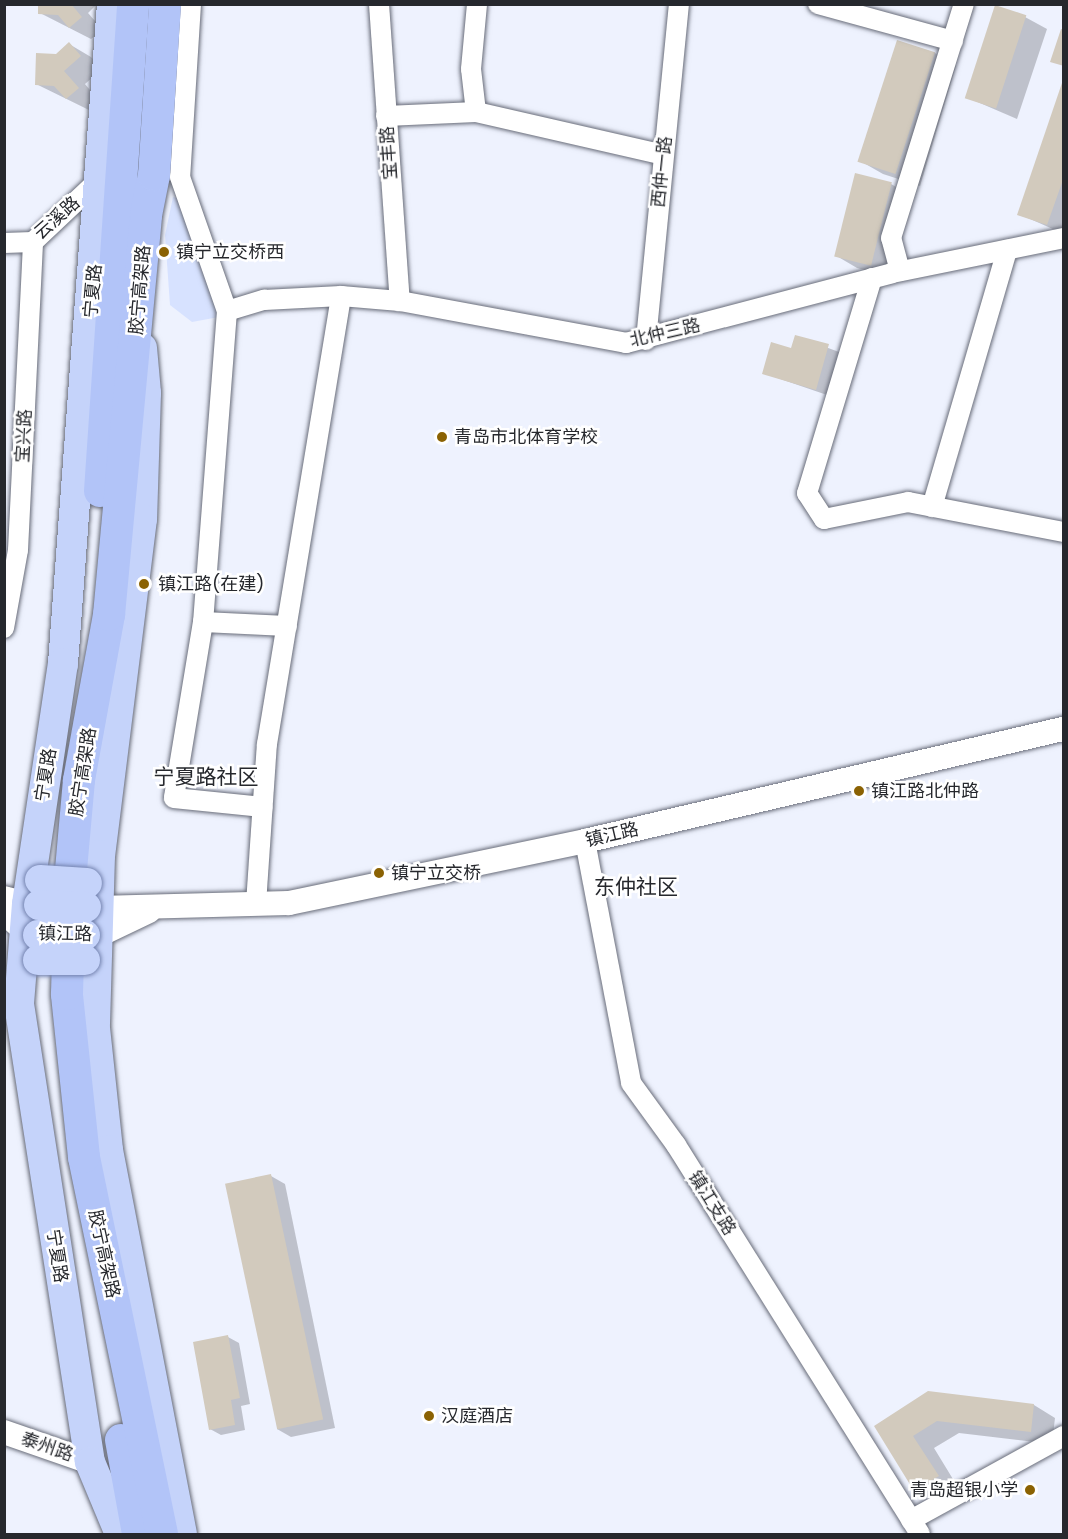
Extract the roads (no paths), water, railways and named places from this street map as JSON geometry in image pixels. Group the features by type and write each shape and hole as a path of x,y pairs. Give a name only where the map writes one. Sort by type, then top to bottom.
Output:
{"highway":[{"name":"胶宁高架路","path":"133,4 99,514 90,609 58,774 47,989 64,1158 138,1534"},
{"name":"胶宁高架路","path":"162,1534 84,1157 67,993 70,881 79,780 109,615 138,309 167,176 165,4"}],"main road":[{"name":"宁夏路","path":"112,4 102,177 63,663 25,918 19,1004 90,1462 120,1534"},
{"path":"138,309 146,393 142,519 92,922 95,1028 108,1150 182,1534"},
{"path":"25,918 92,922"},
{"name":"镇江路","path":"25,918 92,922"}],"street":[{"path":"191,4 167,176 227,311 203,622 174,798 263,807"},
{"name":"宝丰路","path":"379,4 400,301"},
{"path":"476,112 471,69 477,4"},
{"name":"西仲一路","path":"646,340 680,4"},
{"path":"818,4 953,40"},
{"path":"900,271 891,238 964,4"},
{"path":"386,117 476,112 663,155"},
{"name":"云溪路","path":"4,243 33,242 102,177"},
{"name":"北仲三路","path":"227,311 264,300 341,296 400,301 626,343 646,340 900,271 1064,238"},
{"name":"宝兴路","path":"4,628 18,550 33,242"},
{"path":"932,507 1007,250"},
{"path":"872,278 807,493 824,519 908,502 1064,532"},
{"path":"256,904 267,744 341,296"},
{"path":"203,622 287,626"},
{"name":"镇江路","path":"92,922 156,907 289,903 585,841 1064,729"},
{"name":"镇江支路","path":"585,841 631,1083 676,1145 915,1527"},
{"name":"泰州路","path":"4,1432 90,1462"},
{"path":"915,1527 1064,1436"}],"place":[{"name":"镇宁立交桥西","path":"164,252"},
{"name":"青岛市北体育学校","path":"442,437"},
{"name":"镇江路(在建)","path":"144,584"},
{"name":"镇江路北仲路","path":"859,791"},
{"name":"镇宁立交桥","path":"379,873"},
{"name":"汉庭酒店","path":"429,1416"},
{"name":"青岛超银小学","path":"1030,1490"}],"district":[{"name":"宁夏路社区","path":"206,777"},
{"name":"东仲社区","path":"636,887"}]}
